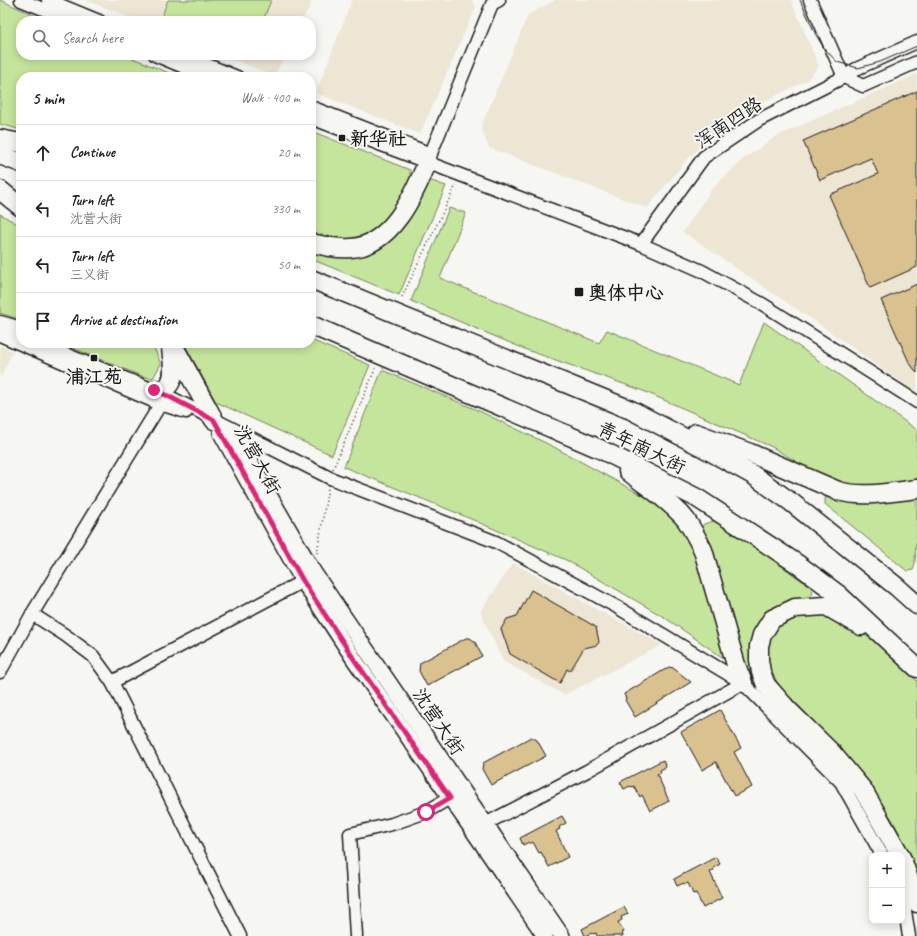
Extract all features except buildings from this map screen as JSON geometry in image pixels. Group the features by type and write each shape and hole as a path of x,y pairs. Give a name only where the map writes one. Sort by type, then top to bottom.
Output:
{"highway":[{"path":"0,138 16,142"},
{"path":"0,155 16,161"},
{"path":"316,244 334,248 351,248 362,246 383,234 408,204 429,159"},
{"path":"0,189 16,196"},
{"path":"0,189 16,203"},
{"name":"青年南大街","path":"316,281 631,410 702,447 753,475 797,507 897,587 917,605"},
{"path":"0,326 16,330"},
{"name":"青年南大街","path":"316,327 600,449 697,498 784,555 839,595 917,668"},
{"path":"160,396 164,389 169,385 174,371 172,348"},
{"path":"174,348 214,420"},
{"path":"631,410 750,453 848,493 861,494 917,489"},
{"path":"600,449 673,507 685,519 696,536 706,557 736,665 743,683"},
{"path":"892,645 826,606 795,608 772,619 762,635 759,646 759,660 761,672 766,685 788,710 832,754 863,790 898,852"},
{"path":"905,868 917,903"}],"main road":[{"name":"沈营大街","path":"214,420 235,439 243,450 308,577 456,794 545,936"},
{"name":"沈营大街","path":"456,794 485,824 562,936"}],"street":[{"path":"21,0 60,16"},
{"path":"48,0 87,16"},
{"path":"810,0 844,77 863,86 917,62"},
{"path":"429,159 494,1"},
{"name":"浑南四路","path":"641,244 704,157 759,120 844,77 856,69 917,42"},
{"path":"167,60 196,72"},
{"path":"195,60 225,72"},
{"path":"316,109 429,159 460,176 641,244 702,271 741,291 917,402"},
{"path":"316,120 429,159"},
{"path":"0,326 16,334"},
{"path":"0,335 16,341"},
{"path":"34,348 160,396"},
{"path":"50,348 214,420 330,478 496,542 616,607 743,683 841,782 880,852"},
{"path":"0,672 32,614 160,396"},
{"path":"112,682 308,577"},
{"path":"32,614 65,635 93,656 112,682 240,936"},
{"path":"485,824 587,771 743,683"},
{"path":"356,936 350,834 392,824 426,812 456,794"},
{"path":"905,911 909,936"}],"path":[{"path":"402,297 460,176"},
{"path":"308,577 330,478 376,367"}],"shaded area":[{"path":"86,0 313,0 305,16 126,16"},
{"path":"352,0 472,0 476,7 420,134 316,93"},
{"path":"555,0 791,0 819,66 806,81 741,113 690,156 647,208 489,148 481,127 528,15"},
{"path":"234,60 282,60 276,72 264,72"},
{"path":"917,74 917,394 826,329 683,232 711,190 742,160 775,137"},
{"path":"0,346 13,351 0,378"},
{"path":"513,563 662,645 564,695 503,661 480,612"}],"green space":[{"path":"0,0 36,16 16,16 16,60 137,60 167,72 16,72 16,129 0,124"},
{"path":"168,0 271,0 265,16 162,16"},
{"path":"316,133 410,170 410,180 391,214 376,228 363,237 345,241 316,235"},
{"path":"429,180 446,186 399,295 316,261 316,251 328,255 355,257 371,253 383,245"},
{"path":"449,208 466,213 440,278 599,343 607,330 739,385 764,322 917,430 917,482 855,488 812,471 772,447 641,390 527,350 411,301"},
{"path":"0,214 16,223 16,318 0,313"},
{"path":"316,342 370,365 332,455 216,402 187,348 316,348"},
{"path":"72,348 154,348 161,364 153,378 144,377"},
{"path":"382,370 475,409 552,446 649,499 668,514 684,530 695,550 725,659 664,617 566,560 457,513 344,467"},
{"path":"917,494 917,539 915,562 913,570 907,571 825,504 825,498 830,495"},
{"path":"714,521 753,546 811,587 813,593 809,598 787,605 767,614 760,619 751,641 749,658 750,674 740,654 701,528 704,524"},
{"path":"821,613 857,630 889,651 917,681 917,874 908,850 893,821 856,767 835,742 779,686 772,672 768,673 766,653 770,636 778,625 798,614"}],"tram line":[{"path":"800,0 816,35 824,48 837,62 858,68 880,62 917,46"}],"place":[{"name":"新华社","path":"342,138"},
{"name":"奥体中心","path":"579,292"},
{"name":"浦江苑","path":"94,358"}],"route":[{"path":"154,390 214,420 303,581 354,659 450,798 426,812"}]}
